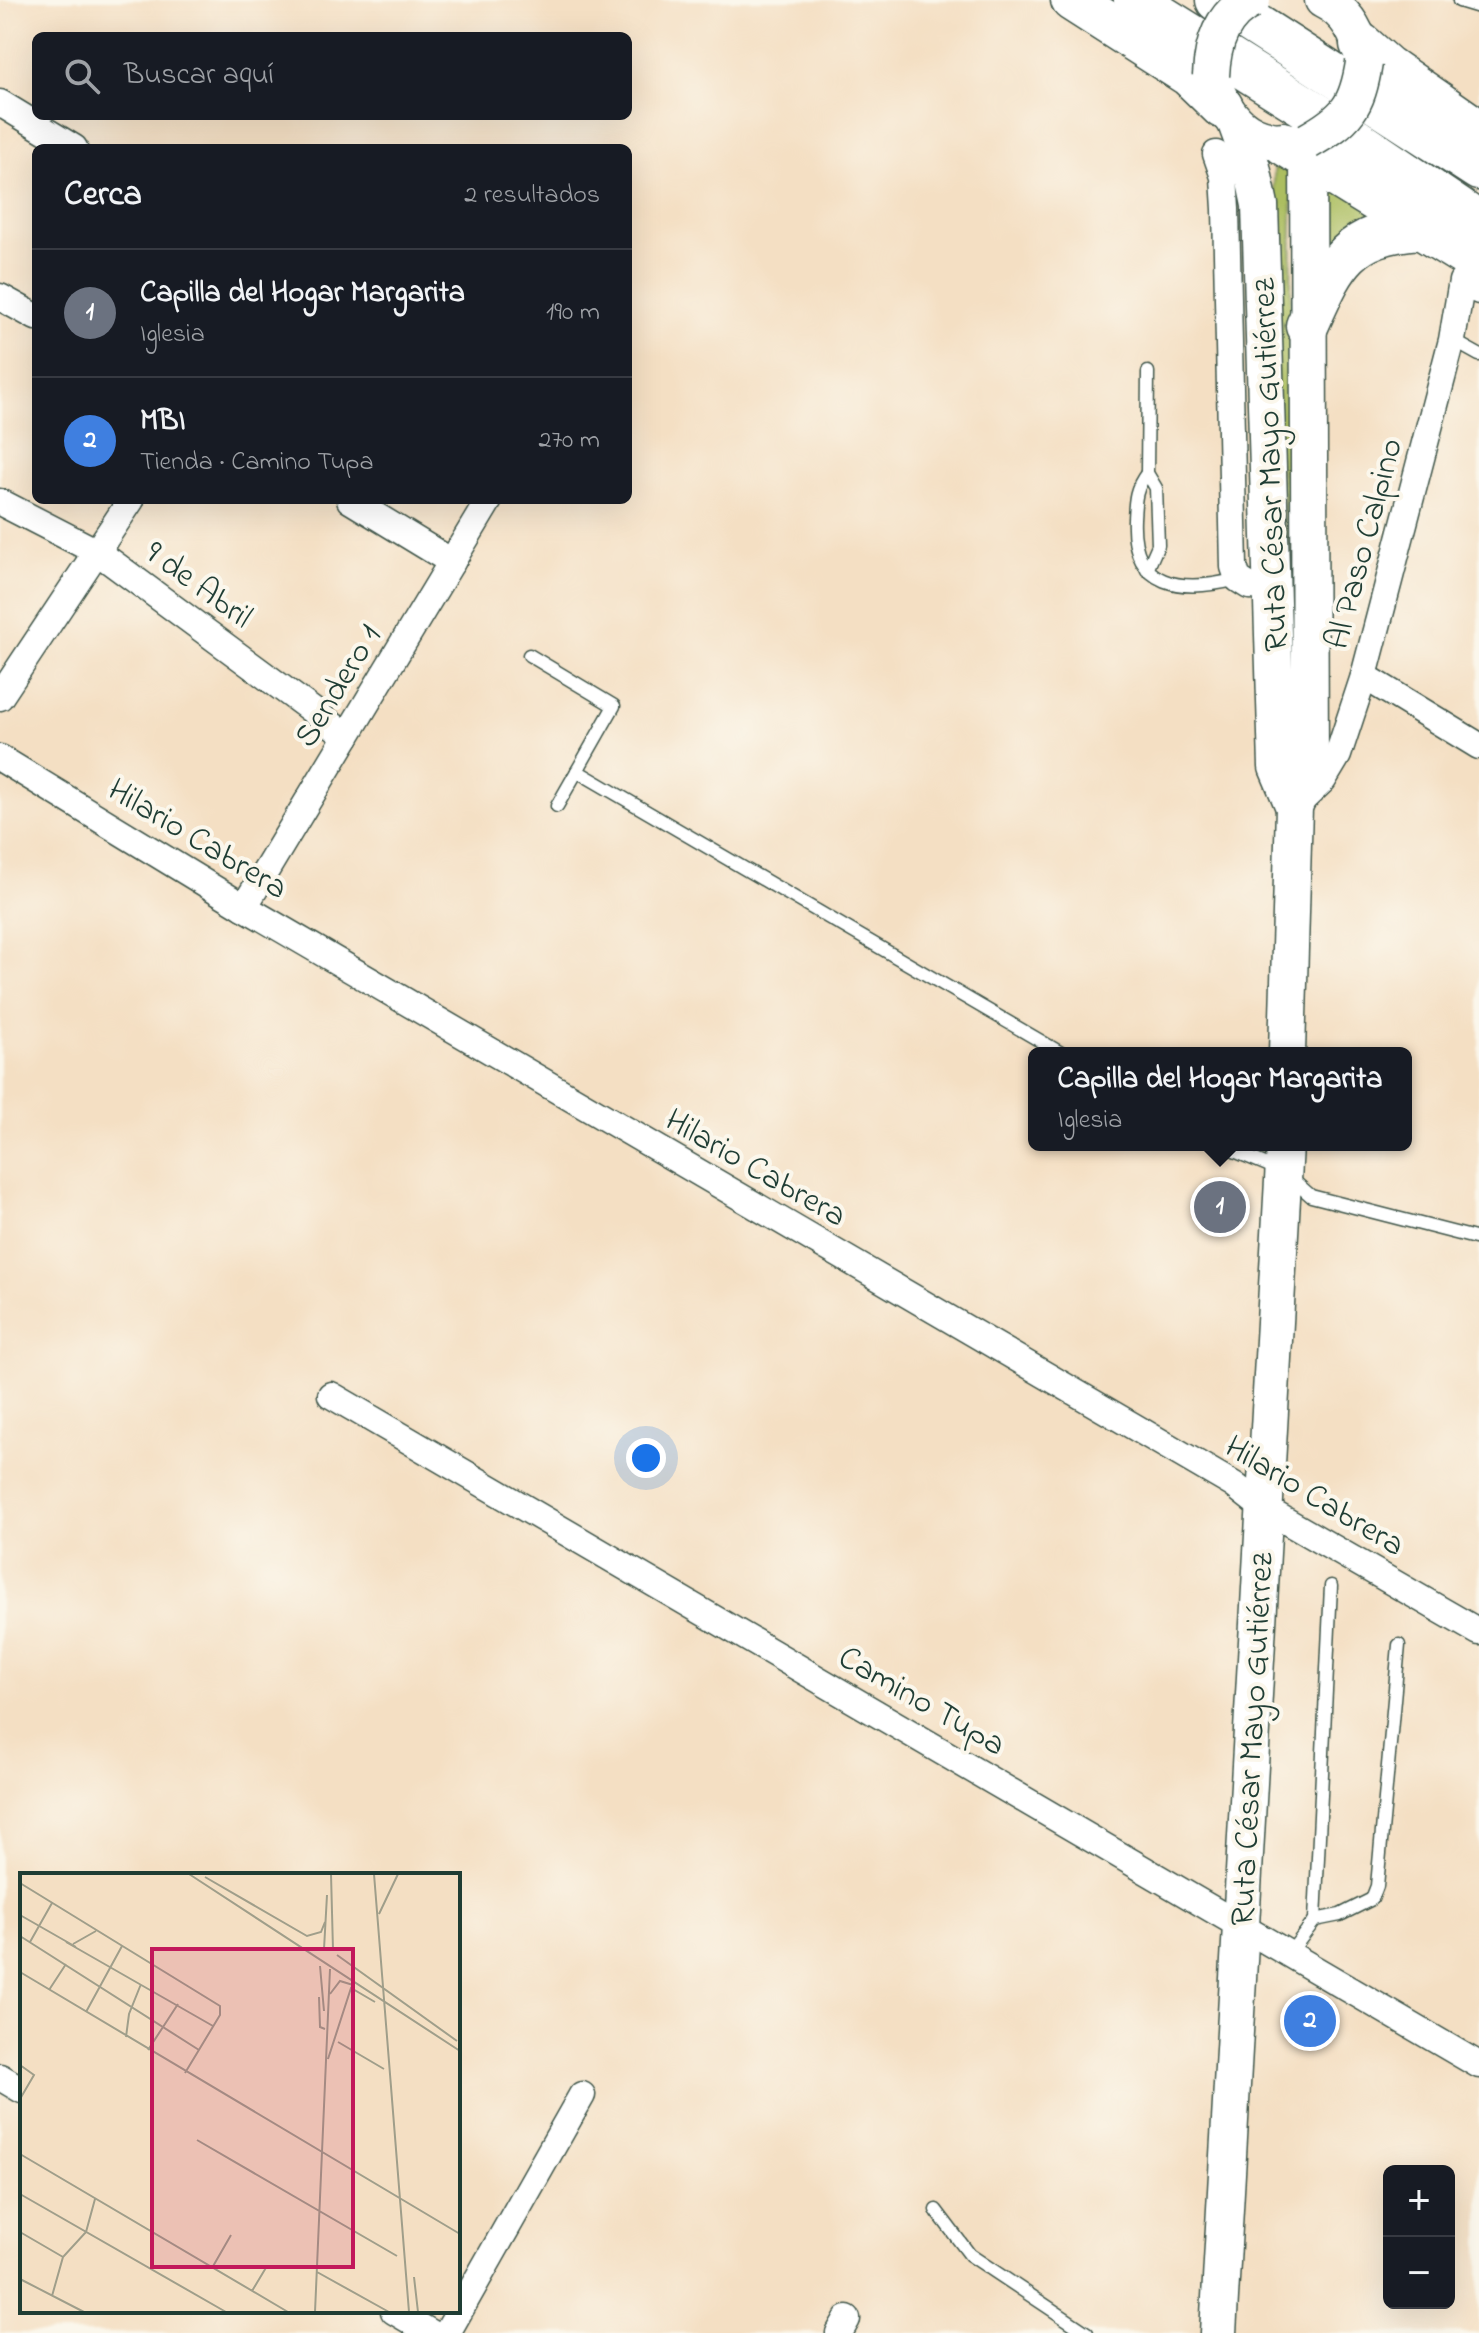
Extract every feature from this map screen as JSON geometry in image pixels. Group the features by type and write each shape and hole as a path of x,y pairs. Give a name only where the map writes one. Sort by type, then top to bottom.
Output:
{"highway":[{"path":"1072,0 1189,75 1223,102"},
{"path":"1135,0 1325,119 1479,223"},
{"path":"1217,0 1479,169"},
{"path":"1362,53 1479,131"},
{"path":"1299,147 1421,228 1473,279"},
{"path":"1307,326 1334,265 1355,247 1398,229 1421,228"}],"main road":[{"path":"1252,0 1229,17 1211,55 1223,102 1258,138 1299,147 1338,124 1359,97 1362,53 1349,22 1328,1"},
{"name":"Ruta César Mayo Gutiérrez","path":"1223,102 1252,167 1260,205 1254,583 1277,767 1294,807"},
{"name":"Ruta César Mayo Gutiérrez","path":"1287,1047 1294,807 1310,768 1307,326 1299,147"},
{"name":"Ruta César Mayo Gutiérrez","path":"1218,2333 1284,1158"}],"street":[{"path":"0,103 67,144"},
{"path":"1216,154 1224,177 1226,209 1234,567 1254,583"},
{"name":"Al Paso Calpino","path":"1294,807 1323,780 1338,755 1364,676 1452,340 1473,279"},
{"path":"0,297 32,315"},
{"name":"9 de Abril","path":"0,502 99,553 347,736"},
{"path":"0,697 99,553 129,504"},
{"path":"357,504 452,562"},
{"name":"Sendero 1","path":"244,907 487,504"},
{"path":"1364,676 1479,746"},
{"name":"Hilario Cabrera","path":"0,758 244,907 1234,1485 1262,1507 1479,1632"},
{"name":"Camino Tupa","path":"331,1395 1479,2065"},
{"path":"0,2077 20,2089"},
{"path":"460,2310 582,2095"},
{"path":"397,2313 431,2333"},
{"path":"447,2333 458,2313"}],"lane":[{"path":"1459,1 1479,7"},
{"path":"1452,340 1479,355"},
{"path":"1147,570 1158,545 1156,488 1147,473 1148,372"},
{"path":"1147,473 1135,489 1133,547 1147,570 1161,581 1175,584 1254,583"},
{"path":"529,655 614,706 557,806"},
{"path":"577,771 1051,1047"},
{"path":"1250,1151 1284,1158 1311,1196 1479,1239"},
{"path":"1289,1954 1315,1920 1331,1586"},
{"path":"1315,1920 1340,1915 1372,1899 1377,1886 1399,1645"},
{"path":"936,2210 970,2255 1087,2333"}],"green space":[{"path":"1281,162 1293,163 1287,549 1274,392 1274,170"},
{"path":"1324,182 1385,211 1320,252"}],"place":[{"name":"Capilla del Hogar Margarita","path":"1220,1207"},
{"name":"MBI","path":"1310,2021"}]}
